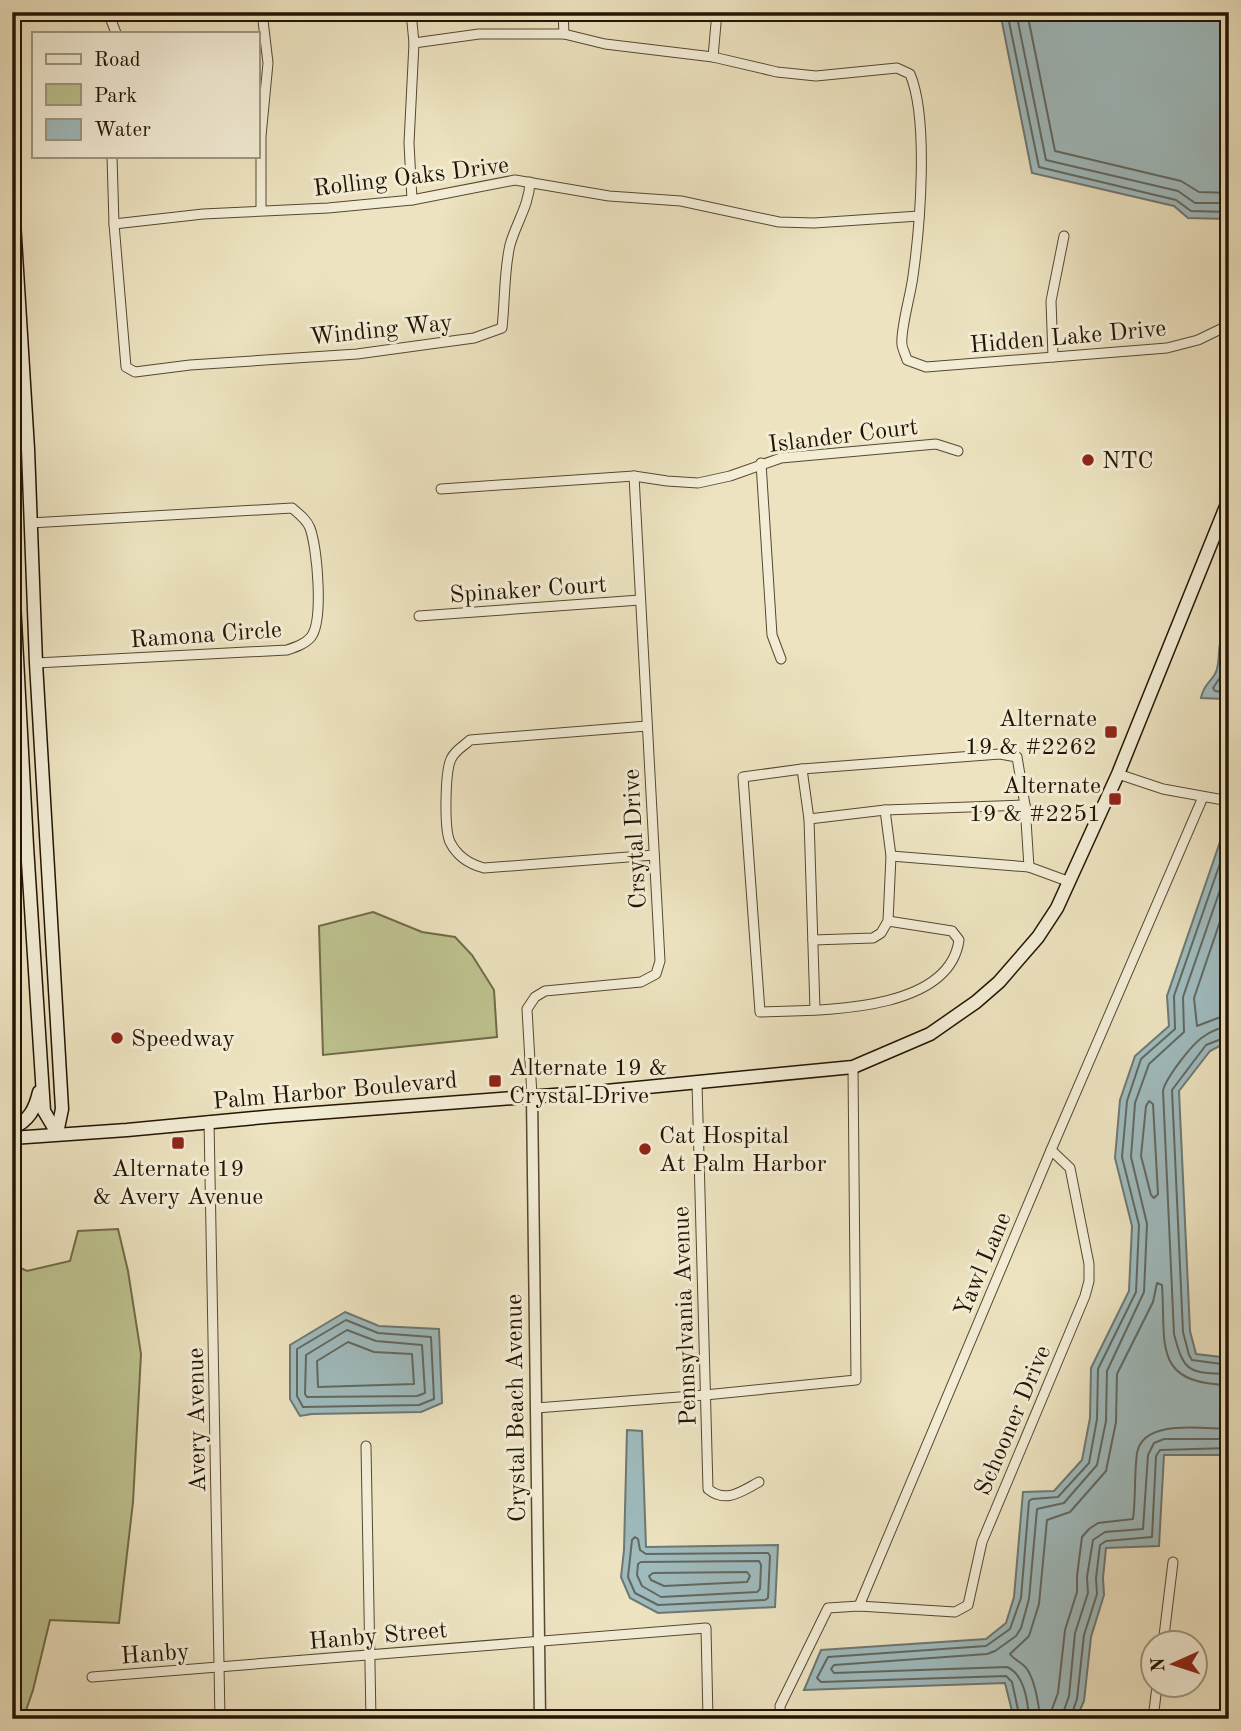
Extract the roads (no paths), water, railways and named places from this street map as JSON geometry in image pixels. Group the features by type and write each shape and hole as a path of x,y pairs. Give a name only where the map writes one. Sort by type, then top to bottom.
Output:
{"main road":[{"path":"12,188 62,1109 57,1133"},
{"path":"1118,774 1229,499"},
{"path":"12,564 44,1111 57,1133"},
{"name":"Palm Harbor Boulevard","path":"12,1138 696,1083 853,1067 930,1034 976,1002 1017,963 1038,937 1070,882 1118,774"},
{"path":"12,1128 20,1125 35,1108 42,1079"}],"street":[{"path":"108,12 116,32"},
{"path":"261,210 261,136 268,63 262,12"},
{"path":"411,12 414,43 409,142 412,200"},
{"path":"563,12 564,34"},
{"path":"713,57 717,12"},
{"path":"414,43 479,34 564,34 605,44 713,57 777,72 816,76 897,68 910,74 917,90 919,216"},
{"path":"112,158 114,224"},
{"name":"Rolling Oaks Drive","path":"114,224 261,210 328,208 412,200 488,183 515,180 609,196 681,201 779,222 814,223 919,216"},
{"name":"Winding Way","path":"114,224 124,354 126,367 135,372 190,365 357,354 474,338 502,328 507,286 506,268 511,242 530,195 530,182"},
{"name":"Hidden Lake Drive","path":"919,216 914,276 902,343 907,360 926,368 1167,348 1198,340 1229,325"},
{"path":"1053,357 1051,301 1064,236"},
{"name":"Islander Court","path":"441,489 634,476 698,483 730,476 781,458 936,444 958,451"},
{"path":"761,463 772,635 782,659"},
{"name":"Crsytal Drive","path":"532,1096 527,1009 535,997 545,991 641,982 656,974 660,961 634,476"},
{"name":"Ramona Circle","path":"30,523 292,508 310,526 316,558 318,621 312,636 287,650 36,663"},
{"name":"Spinaker Court","path":"419,616 640,600"},
{"path":"647,726 470,740 458,747 451,759 446,772 446,790 449,840 464,860 473,865 484,868 654,855"},
{"path":"888,921 952,931 959,940 948,969 921,989 877,1003 815,1010 760,1012 743,776 1000,754 1017,757 1025,805 1029,867"},
{"path":"802,769 809,819 815,1010"},
{"path":"1118,774 1163,789 1229,801"},
{"name":"Yawl Lane","path":"859,1606 1203,797"},
{"path":"809,819 885,810 1025,805"},
{"path":"813,940 873,937 881,933 888,921 891,856 885,810"},
{"path":"891,856 1029,867 1070,882"},
{"path":"536,1408 856,1380 853,1067"},
{"name":"Pennsylvania Avenue","path":"696,1083 708,1489 716,1496 730,1497 760,1482"},
{"name":"Crystal Beach Avenue","path":"532,1096 540,1719"},
{"name":"Avery Avenue","path":"209,1121 220,1719"},
{"name":"Schooner Drive","path":"859,1606 955,1612 968,1605 982,1542 1085,1296 1088,1281 1089,1264 1083,1226 1070,1168 1051,1150"},
{"path":"366,1446 371,1719"},
{"path":"1164,1630 1172,1562"},
{"path":"781,1719 780,1706 828,1608 859,1606"},
{"path":"539,1640 706,1628 708,1719"},
{"name":"Hanby Street","path":"221,1668 539,1640"},
{"name":"Hanby","path":"92,1676 221,1668"},
{"path":"1153,1719 1155,1700"}],"water":[{"path":"1000,12 1229,12 1229,219 1188,218 1174,206 1032,173"},
{"path":"1229,626 1229,704 1225,699 1201,698 1204,688 1216,673 1220,644"},
{"path":"1229,838 1229,1041 1210,1051 1179,1091 1190,1331 1196,1354 1229,1358 1229,1455 1164,1455 1159,1546 1106,1548 1104,1595 1091,1637 1084,1701 1076,1719 1014,1719 1005,1683 804,1690 821,1650 986,1639 1006,1623 1014,1597 1023,1492 1054,1491 1082,1460 1090,1418 1091,1368 1129,1291 1132,1226 1115,1158 1120,1100 1135,1056 1169,1026 1167,996 1220,842"},
{"path":"345,1312 379,1326 439,1329 442,1403 421,1412 300,1416 290,1399 290,1345"},
{"path":"627,1430 642,1431 646,1547 778,1545 775,1607 658,1613 630,1598 621,1577"}],"place":[{"name":"NTC","path":"1088,460"},
{"name":"Alternate 19 & #2262","path":"1111,732"},
{"name":"Alternate 19 & #2251","path":"1115,799"},
{"name":"Speedway","path":"117,1038"},
{"name":"Alternate 19 & Crystal Drive","path":"495,1081"},
{"name":"Alternate 19 & Avery Avenue","path":"178,1143"},
{"name":"Cat Hospital At Palm Harbor","path":"645,1149"}]}
